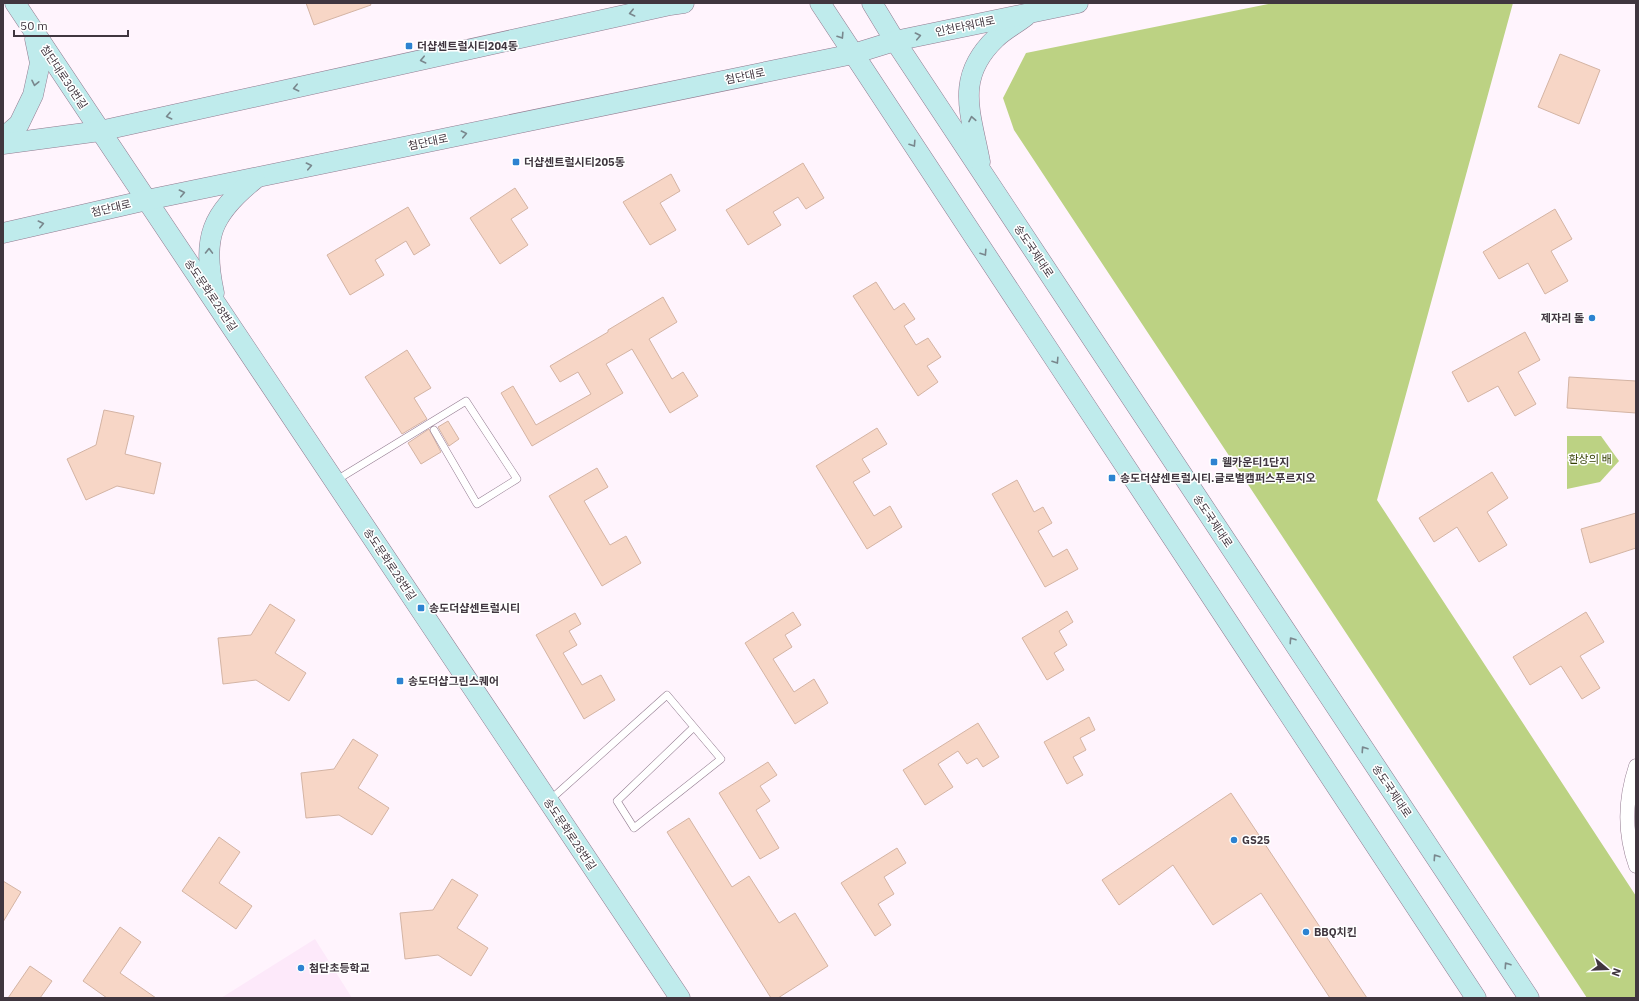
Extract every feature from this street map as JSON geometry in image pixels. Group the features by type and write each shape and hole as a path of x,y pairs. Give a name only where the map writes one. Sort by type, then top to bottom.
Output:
{"main road":[{"name":"첨단대로30번길","path":"15,3 100,131"},
{"path":"820,3 1476,998"},
{"name":"송도국제대로","path":"872,3 895,41 1529,998"},
{"path":"982,172 968,98 970,78 979,58 996,38 1026,14 1000,3"},
{"name":"인천타워대로","path":"853,54 895,41 1078,3"},
{"path":"3,144 100,131 675,4"},
{"path":"3,138 19,124 33,95 40,63 34,31"},
{"name":"첨단대로","path":"3,233 147,200 853,54"},
{"name":"송도문화로28번길","path":"100,131 680,998"},
{"path":"216,303 209,270 210,240 219,216 236,194 257,177"}],"street":[{"path":"1636,766 1629,792 1627,807 1628,838 1636,866"}],"lane":[{"path":"335,481 466,401 518,479 477,504 434,430"},
{"path":"549,802 667,696 694,727 721,759 634,828 617,801 694,727"}],"shaded area":[{"name":"첨단초등학교","path":"315,939 352,998 221,998"}],"green space":[{"path":"1273,3 1513,3 1377,500 1636,896 1636,998 1587,998 1014,130 1003,98 1026,53"},
{"name":"환상의 배","path":"1567,436 1601,436 1619,461 1600,482 1567,489"}],"building":[{"path":"306,3 370,3 371,5 314,25"},
{"path":"1560,54 1600,70 1579,124 1538,107"},
{"path":"803,163 824,198 806,209 798,197 773,212 781,225 748,245 726,210"},
{"path":"671,174 680,191 660,203 676,230 650,245 623,202"},
{"path":"515,188 528,208 511,219 528,245 500,264 470,218"},
{"path":"408,207 430,245 414,255 406,241 375,260 384,275 350,295 327,255"},
{"path":"1555,209 1572,239 1551,251 1568,281 1545,294 1528,263 1499,279 1483,252"},
{"path":"876,282 894,310 904,303 915,319 904,326 916,345 928,338 941,357 927,366 938,382 918,396 853,296"},
{"path":"663,297 677,322 649,339 672,379 683,372 698,396 670,413 632,349 606,364 623,393 532,446 501,393 513,386 536,425 591,394 578,372 560,382 550,366 608,332 608,330"},
{"path":"1525,332 1540,360 1518,372 1536,404 1515,416 1498,386 1468,402 1452,372"},
{"path":"407,350 431,388 414,398 427,419 402,434 365,377"},
{"path":"1569,377 1636,381 1636,413 1567,408"},
{"path":"104,410 134,416 125,454 161,463 154,494 117,486 86,500 67,459 96,445"},
{"path":"448,421 459,439 449,446 438,427"},
{"path":"877,428 887,444 862,459 870,472 853,482 874,516 890,506 902,527 867,549 816,466"},
{"path":"429,429 441,452 421,464 408,443"},
{"path":"597,468 608,487 584,501 610,545 626,536 641,563 602,586 549,496"},
{"path":"1492,472 1508,498 1487,512 1507,545 1479,562 1457,527 1434,542 1419,518"},
{"path":"1017,480 1034,512 1043,507 1052,523 1038,531 1053,557 1067,549 1078,569 1045,587 992,494"},
{"path":"1636,513 1636,548 1590,563 1581,529"},
{"path":"270,604 295,620 275,653 306,673 289,701 256,680 223,684 218,638 251,635"},
{"path":"1067,611 1073,622 1059,631 1067,645 1054,653 1064,670 1047,680 1022,638"},
{"path":"793,612 801,625 785,635 792,647 773,659 794,692 814,679 828,703 795,724 745,643"},
{"path":"1586,612 1604,642 1580,656 1600,688 1582,699 1561,666 1530,685 1513,657"},
{"path":"575,613 581,624 569,631 577,645 563,653 582,685 601,675 615,700 584,719 536,635"},
{"path":"1089,717 1095,730 1080,738 1086,750 1073,757 1083,775 1067,784 1044,742"},
{"path":"978,723 999,757 983,767 977,758 967,764 958,751 938,764 953,787 925,805 903,770"},
{"path":"353,739 378,755 358,788 389,808 372,835 339,815 306,818 301,773 334,769"},
{"path":"768,762 777,775 760,786 770,801 756,810 779,848 760,859 719,793"},
{"path":"1231,793 1367,998 1330,998 1261,893 1213,925 1173,865 1119,905 1102,880"},
{"path":"689,818 732,887 749,876 779,923 795,913 828,966 778,998 771,998 667,832"},
{"path":"219,837 240,852 219,883 252,906 236,929 182,891"},
{"path":"897,848 906,863 884,877 894,894 878,904 891,925 875,936 841,883"},
{"path":"452,879 478,895 457,928 488,948 471,976 438,955 405,959 400,913 433,910"},
{"path":"3,881 21,892 3,922"},
{"path":"120,927 141,942 120,973 156,998 107,998 83,981"},
{"path":"30,966 52,981 40,998 8,998"}],"place":[{"name":"더샵센트럴시티204동","path":"409,46"},
{"name":"더샵센트럴시티205동","path":"516,162"},
{"name":"제자리 돌","path":"1592,318"},
{"name":"웰카운티1단지","path":"1214,462"},
{"name":"송도더샵센트럴시티.글로벌캠퍼스푸르지오","path":"1112,478"},
{"name":"송도더샵센트럴시티","path":"421,608"},
{"name":"송도더샵그린스퀘어","path":"400,681"},
{"name":"GS25","path":"1234,840"},
{"name":"BBQ치킨","path":"1306,932"},
{"name":"첨단초등학교","path":"301,968"}]}
